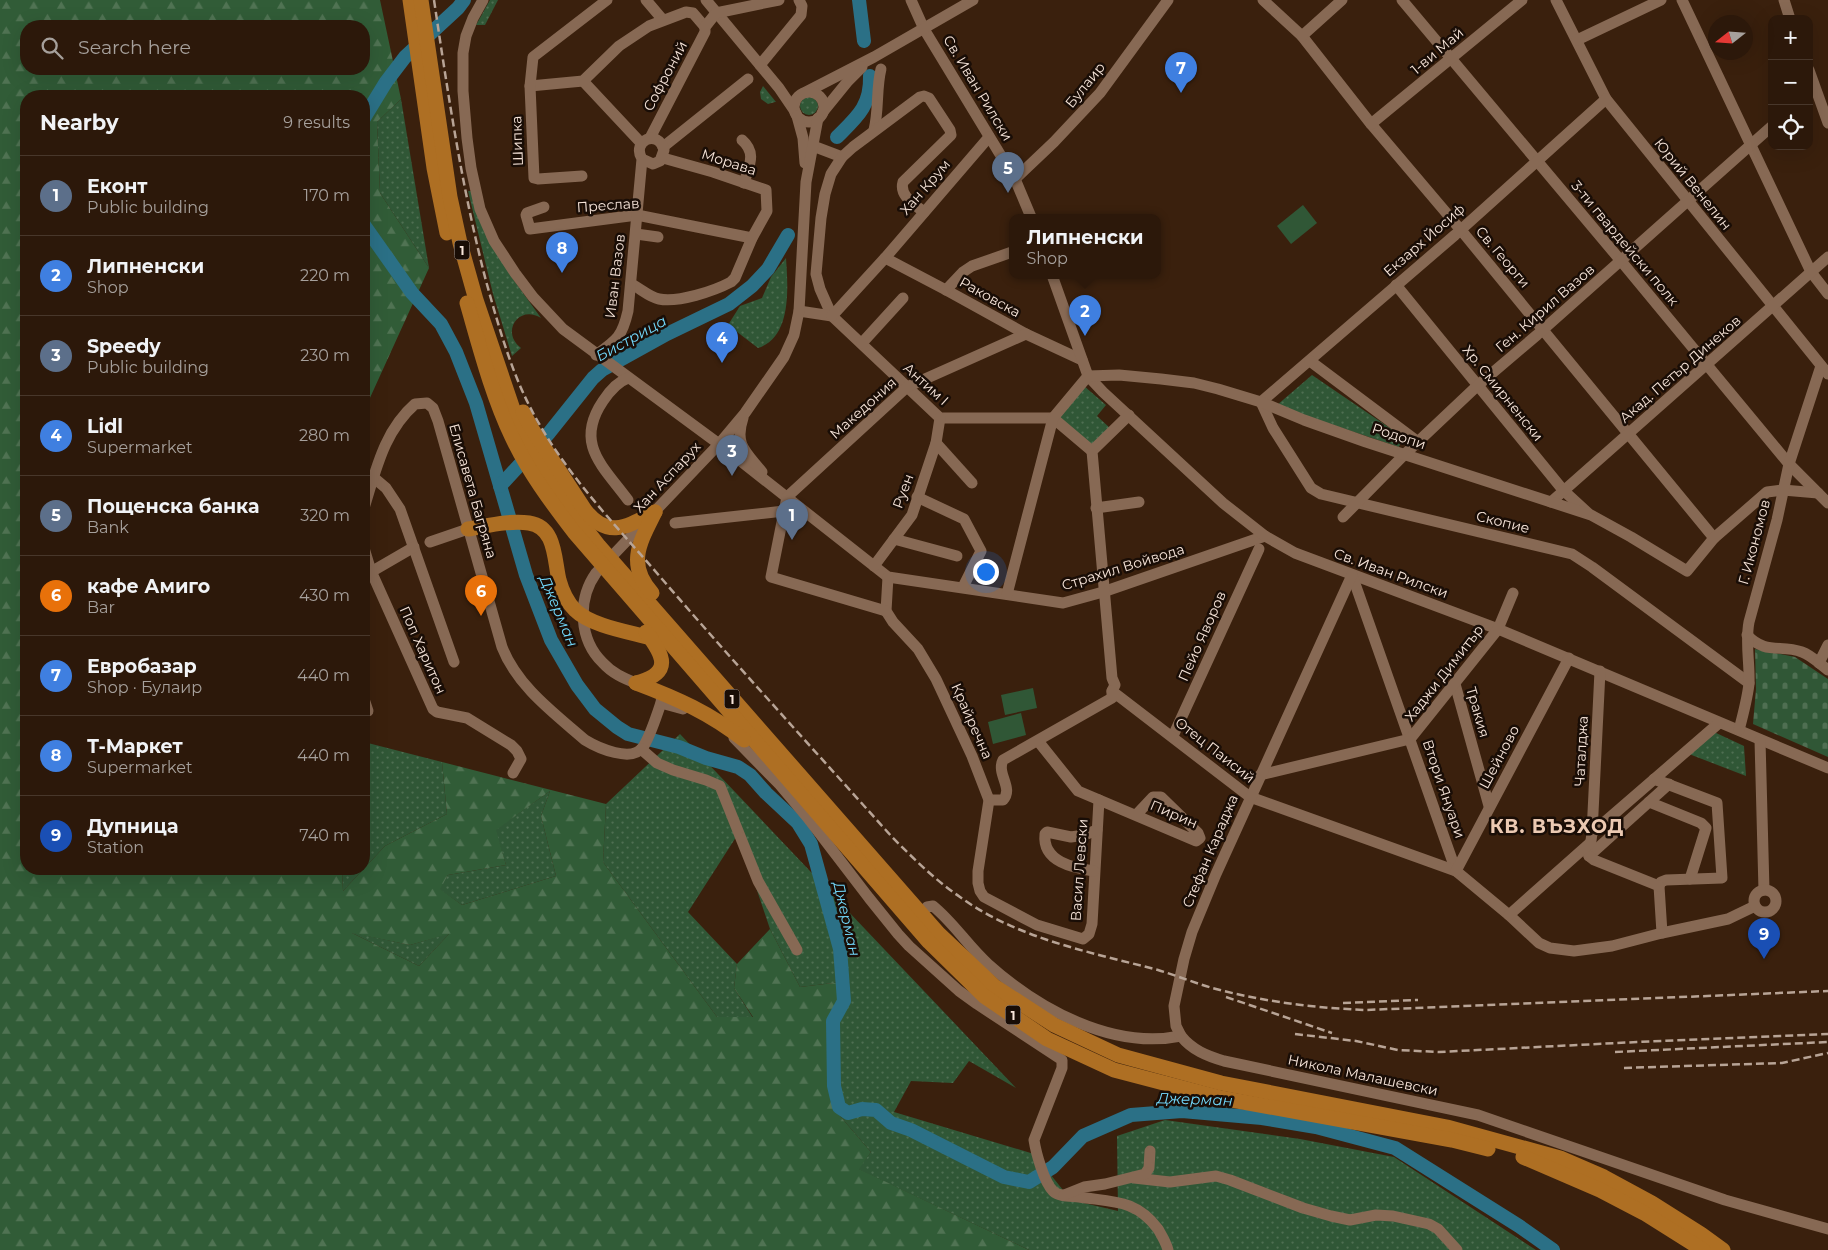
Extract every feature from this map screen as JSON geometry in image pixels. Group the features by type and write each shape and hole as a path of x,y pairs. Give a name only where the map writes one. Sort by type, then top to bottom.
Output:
{"main road":[{"name":"1","path":"410,0 419,10 439,195 451,251 497,397 524,437"},
{"name":"1","path":"424,59 455,221 476,300 510,384 531,460 574,532 929,942 984,996 1047,1039 1114,1070 1221,1098 1452,1140 1530,1159 1600,1190 1644,1213 1703,1250"},
{"path":"524,437 592,519 609,528 638,530"},
{"name":"1","path":"531,460 599,546 897,888 938,933 994,986 1054,1025 1118,1056 1221,1083 1447,1127 1560,1158 1604,1177 1652,1203 1702,1234 1723,1250"},
{"path":"655,512 638,530 638,573 642,582 821,787 897,888"},
{"path":"475,528 519,522 539,527 551,540 562,589 570,604 579,613 598,623 651,638"},
{"path":"574,532 658,648 661,658 658,673 661,702"},
{"path":"636,683 649,679 658,673"},
{"path":"636,683 661,702 694,707 720,721 776,767"}],"street":[{"name":"Страхил Войвода","path":"483,0 466,36 462,68 471,168 480,209 494,241 533,297 556,323 719,444 888,577 1063,603 1103,592 1265,536"},
{"path":"607,0 533,57 530,86 583,80 619,46 649,26 664,20 689,12 693,13 705,27"},
{"path":"646,0 664,20"},
{"path":"706,0 779,88 797,114 808,121 820,116 824,104 816,93 803,93 779,88"},
{"path":"716,13 779,0"},
{"name":"Св. Иван Рилски","path":"912,0 924,28 1015,179 1030,214"},
{"name":"Хан Аспарух","path":"803,93 874,57 973,0"},
{"name":"Булаир","path":"1015,179 1054,142 1100,93 1168,0"},
{"name":"Св. Георги","path":"1263,0 1302,36 1372,124 1714,538"},
{"path":"1302,36 1342,0"},
{"name":"3-ти гвардейски полк","path":"1402,0 1621,261 1706,366 1789,464 1828,503"},
{"name":"1-ви Май","path":"1372,124 1522,0"},
{"name":"Юрий Венелин","path":"1556,0 1606,99 1824,370"},
{"path":"1576,40 1660,0"},
{"path":"1682,0 1750,146 1812,272 1828,294"},
{"path":"1784,0 1789,15"},
{"path":"760,65 801,15 801,2"},
{"name":"Софроний","path":"646,141 705,32 705,27 716,13"},
{"name":"Хан Аспарух","path":"806,182 818,148 820,116 848,81 874,57"},
{"path":"874,130 881,70"},
{"path":"646,141 639,152 645,162 653,164 663,152 748,79"},
{"path":"583,80 646,141 658,140 663,152"},
{"path":"1813,83 1828,123"},
{"name":"Шипка","path":"530,86 534,178 582,176"},
{"path":"797,114 795,103 803,93"},
{"path":"832,316 820,289 816,274 825,194 831,174 840,156 920,97 924,96 929,98 950,130 951,135 903,182 901,188 904,195 924,212"},
{"name":"Екзарх Йосиф","path":"1261,402 1460,230 1606,99"},
{"name":"Хан Аспарух","path":"655,512 719,444 745,413 784,357 794,335 799,310 806,182 803,138 797,114"},
{"name":"Ген. Кирил Вазов","path":"1343,518 1357,502 1477,386 1543,330 1768,130"},
{"name":"Хан Крум","path":"832,316 885,258 989,136"},
{"path":"742,140 748,146 751,156 744,182"},
{"path":"818,148 840,156"},
{"name":"Морава","path":"663,152 766,190 767,211 752,238"},
{"name":"Иван Вазов","path":"601,358 623,330 628,312 642,159"},
{"name":"Преслав","path":"544,207 526,214 530,229 636,215 752,238"},
{"path":"636,234 658,237"},
{"path":"631,284 657,299 669,300 684,298 726,285 736,278 752,238"},
{"path":"946,290 963,272 972,266 1009,253"},
{"name":"Акад. Петър Динеков","path":"1551,502 1828,257"},
{"name":"Раковска","path":"885,258 1026,334 1082,360"},
{"name":"Св. Иван Рилски","path":"1053,279 1088,376 1223,503 1265,536 1294,553 1498,629 1828,768"},
{"name":"Хр. Смирненски","path":"1396,285 1563,490 1591,516"},
{"path":"862,343 903,298"},
{"path":"799,310 832,316"},
{"name":"Антим I","path":"832,316 940,418 1053,418"},
{"name":"Македония","path":"787,498 907,387 1026,334"},
{"path":"1310,361 1418,442"},
{"name":"Г. Икономов","path":"1739,730 1749,683 1747,635 1789,464 1824,370"},
{"path":"625,375 596,412 589,435 593,450 598,459 628,500"},
{"name":"Родопи","path":"1088,376 1119,375 1194,383 1218,388 1261,402 1304,420 1591,516 1631,537 1687,571 1714,538"},
{"path":"1008,594 1053,418 1088,376"},
{"name":"Елисавета Багряна","path":"373,477 393,429 416,404 421,402 427,403 433,408 438,421 475,528 502,647 507,661 539,699 593,746 610,752 626,754 632,754 642,748"},
{"name":"Скопие","path":"1261,402 1273,428 1310,488 1320,494 1572,554 1749,683"},
{"path":"745,413 739,431 740,441 745,451 774,487"},
{"path":"1092,451 1129,415"},
{"name":"Руен","path":"874,566 912,515 936,443 940,418"},
{"path":"989,800 1003,800 1006,796 1007,790 1001,771 1003,760 1038,742 1112,698 1112,691 1115,685 1112,678 1103,592 1092,451 1053,418"},
{"path":"936,443 972,484"},
{"path":"370,487 373,477 386,488 400,509 454,662"},
{"path":"1714,538 1767,492 1783,490 1818,493"},
{"path":"917,497 964,519 977,542 981,552 964,588"},
{"path":"787,498 770,577 886,611 888,577"},
{"path":"1096,508 1139,502"},
{"path":"675,523 784,511"},
{"path":"430,542 475,528"},
{"name":"Хан Аспарух","path":"636,683 614,672 594,653 585,631 583,610 588,588 594,576 638,530"},
{"path":"894,539 956,556"},
{"path":"370,573 414,548"},
{"name":"Пейо Яворов","path":"1173,736 1259,549"},
{"name":"Втори Януари","path":"1352,575 1456,871"},
{"name":"Стефан Караджа","path":"1181,1036 1176,1026 1174,1006 1184,959 1197,919 1250,796 1352,575"},
{"name":"Поп Харитон","path":"370,578 433,709 436,712 467,718 511,745 517,751 521,760 513,773"},
{"name":"Хаджи Димитър","path":"1260,775 1410,739 1498,629 1512,593"},
{"path":"1084,597 1105,611"},
{"name":"Крайречна","path":"886,611 893,622 918,649 936,680 972,756 989,800 978,871 980,891 984,897 1037,925 1083,939"},
{"path":"1747,635 1763,647 1803,652 1823,666 1828,645"},
{"name":"Шейново","path":"1456,871 1569,658"},
{"name":"Чаталджа","path":"1589,856 1600,671"},
{"name":"Тракия","path":"1455,684 1490,806"},
{"name":"Отец Паисий","path":"1112,691 1250,796 1456,871 1509,914 1539,943 1550,948 1574,952 1612,946 1662,933"},
{"path":"797,950 758,881 720,786 657,763 642,748 661,702 695,714 737,740 780,785 902,931 959,991 1062,1060 1062,1068 1034,1140 1035,1152 1053,1191 1062,1195 1116,1202 1137,1208 1152,1222 1163,1237 1168,1250"},
{"path":"1509,914 1654,779 1719,723"},
{"path":"1760,740 1764,890"},
{"name":"Пирин","path":"1038,742 1078,791 1196,840 1200,838 1198,833 1161,797 1153,798 1137,814"},
{"path":"1654,779 1717,803 1722,878 1666,880 1661,882 1659,886 1662,933 1728,919 1755,906"},
{"path":"1659,886 1594,860 1589,856 1669,784"},
{"name":"Васил Левски","path":"1083,939 1089,934 1092,924 1099,800"},
{"path":"1649,802 1701,823 1706,828 1690,879"},
{"path":"1094,872 1069,867 1059,862 1048,850 1044,838 1047,832 1071,837 1097,830"},
{"path":"1755,906 1755,896 1764,890"},
{"path":"1755,906 1764,912 1773,908 1776,901 1774,894 1764,890"},
{"path":"927,906 933,906 944,915 963,939 989,964 1045,1006 1087,1025 1122,1036 1159,1040 1181,1036"},
{"name":"Никола Малашевски","path":"1181,1036 1194,1049 1211,1057 1478,1115 1725,1200 1828,1229"},
{"path":"1062,1195 1084,1187 1134,1178 1145,1174 1149,1168 1150,1151"},
{"path":"1134,1178 1170,1182 1216,1176 1303,1208 1331,1216 1350,1220 1376,1215 1406,1218 1438,1229 1457,1250"}],"green space":[{"path":"0,0 380,0 401,99 377,122 380,193 429,268 370,398 370,90 20,90 20,875 342,875 343,891 358,875 370,875 370,862 385,846 447,814 442,762 606,804 603,862 717,1017 753,1017 734,988 737,964 770,929 800,987 850,981 828,1051 833,1108 871,1152 859,1169 1029,1250 0,1250","holes":["550,791 541,816 556,876 462,905 440,889 448,875 506,865 496,830","352,933 410,945 449,934 419,966"]},
{"path":"490,0 498,0 485,25 476,25"},
{"path":"763,86 776,102 768,104 761,99 760,92"},
{"path":"805,97 813,97 818,102 816,113 805,115 800,110 800,102"},
{"path":"401,99 429,268 380,193 377,122"},
{"path":"468,191 471,191 513,279 541,318 526,315 519,317 515,322 512,328 512,335 515,342 521,348 512,356 493,294"},
{"path":"1303,205 1317,223 1291,244 1277,226"},
{"path":"786,258 786,310 777,333 769,342 758,348 728,325 740,306 762,298 771,277"},
{"path":"1312,375 1403,437 1399,447 1276,406"},
{"path":"1084,386 1106,405 1097,416 1111,429 1092,450 1057,418"},
{"path":"1755,649 1795,657 1828,679 1828,757 1753,724 1756,689"},
{"path":"1033,688 1037,708 1005,715 1001,695"},
{"path":"1021,713 1026,735 993,744 988,722"},
{"path":"1714,732 1744,746 1746,776 1689,754"},
{"path":"680,734 1016,1088 969,1061 953,1083 911,1081 894,1112 1034,1154 1071,1200 1118,1211 1117,1136 1165,1120 1300,1139 1394,1157 1536,1250 1029,1250 858,1169 871,1152 833,1108 828,1051 850,981 800,987 770,929 738,834 688,912 737,964 734,988 753,1018 717,1017 603,862 606,804"},
{"path":"370,744 442,762 447,814 385,846 370,862"},
{"path":"550,791 541,816 556,876 462,905 439,889 448,875 506,865 495,830"},
{"path":"342,875 358,875 343,891"},
{"path":"350,932 410,945 450,933 419,966"}],"waterway":[{"name":"Джерман","path":"370,108 386,82 405,57 458,8 464,0"},
{"name":"Бистрица","path":"859,0 864,41"},
{"name":"Бистрица","path":"837,137 856,117 865,103 870,86 870,76"},
{"name":"Джерман","path":"370,234 412,293 441,324 456,352 476,403 526,575 551,640 577,685 595,709 628,734 679,747 706,758 738,767 750,775 798,823 811,844 840,949 844,1001 833,1021 834,1086 839,1107 848,1113 862,1109 876,1110 891,1123 911,1130 1004,1177 1029,1182 1053,1167 1083,1136 1131,1115 1182,1111 1262,1118 1316,1127 1395,1148 1519,1226 1553,1250"},
{"name":"Бистрица","path":"500,486 549,433 593,378 602,370 667,334 729,304 752,286 768,269 788,235"}],"railway":[{"path":"434,0 450,106 477,246 510,361 530,407 543,431 558,454 608,518 747,676 892,837 916,861 960,897 1006,924 1055,942 1158,970 1216,989 1272,1001 1309,1006 1366,1010 1828,991"},
{"path":"1226,997 1332,1033"},
{"path":"1343,1003 1418,1000"},
{"path":"1295,1034 1356,1041 1398,1050 1439,1052 1828,1034"},
{"path":"1615,1052 1828,1042"},
{"path":"1624,1068 1782,1063 1828,1053"}],"place":[{"name":"Евробазар","path":"1181,93"},
{"name":"Пощенска банка","path":"1008,193"},
{"name":"Т-Маркет","path":"562,273"},
{"name":"Липненски","path":"1085,336"},
{"name":"Lidl","path":"722,363"},
{"name":"Speedy","path":"732,476"},
{"name":"Еконт","path":"792,540"},
{"name":"кафе Амиго","path":"481,616"},
{"name":"Дупница","path":"1764,959"}],"district":[{"name":"КВ. ВЪЗХОД","path":"1557,826"}]}
